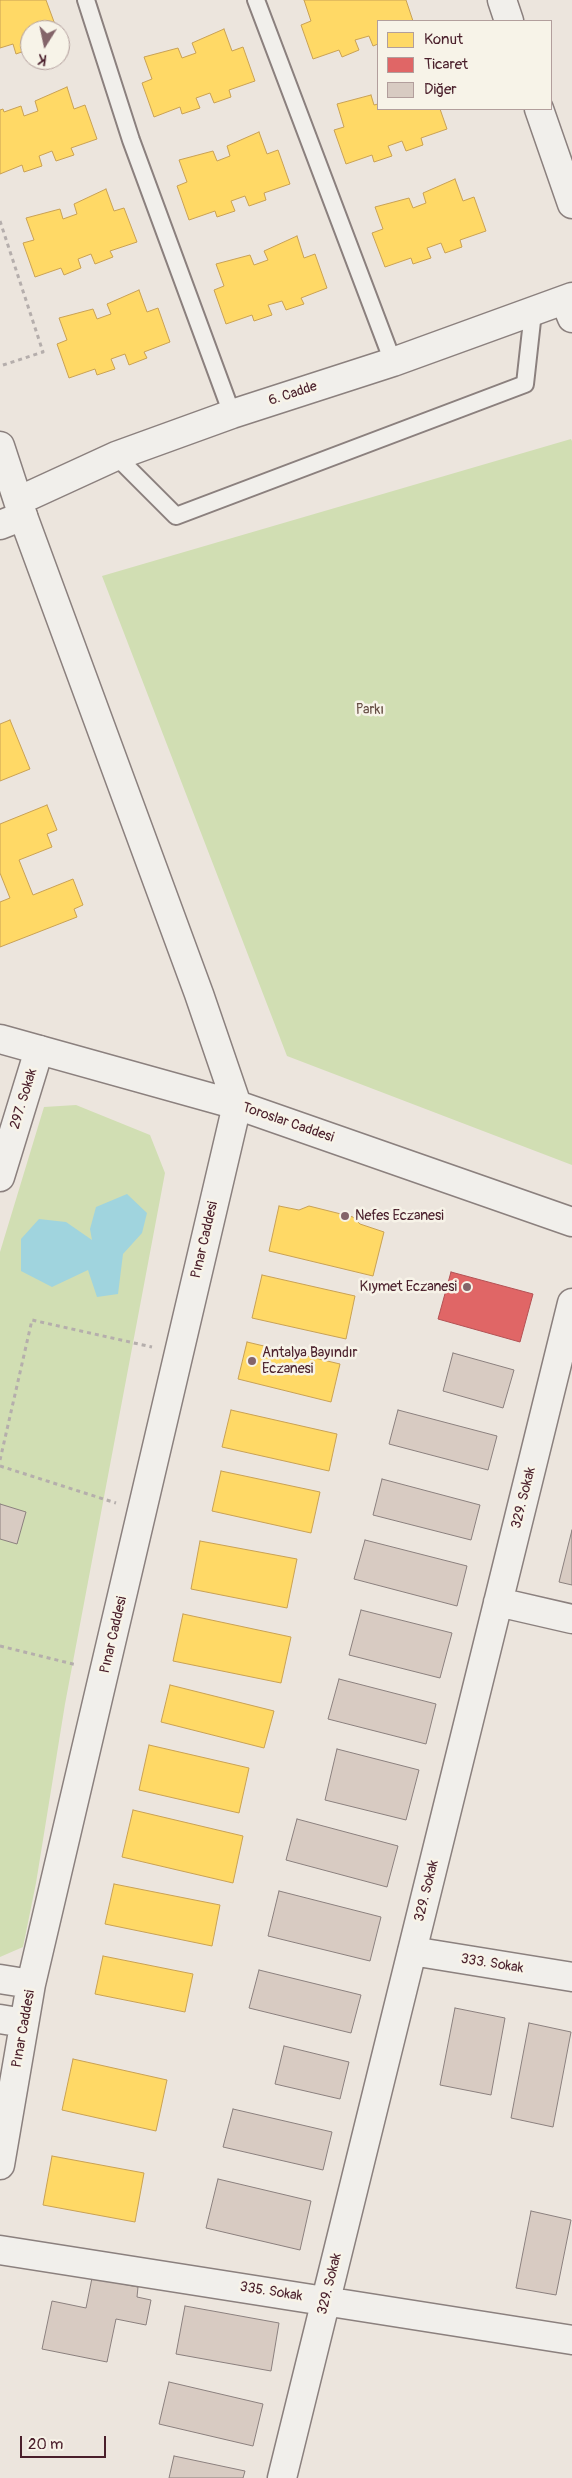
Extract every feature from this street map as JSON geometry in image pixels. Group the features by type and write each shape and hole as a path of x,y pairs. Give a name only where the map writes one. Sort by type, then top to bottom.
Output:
{"street":[{"path":"502,0 509,20"},
{"path":"539,110 572,204"},
{"name":"6. Cadde","path":"14,514 116,456 232,414 392,362 533,312 570,306"},
{"path":"0,446 14,514 199,994 237,1106"},
{"name":"Toroslar Caddesi","path":"0,1039 237,1106 572,1222"},
{"name":"297. Sokak","path":"0,1177 39,1050"},
{"name":"Pınar Caddesi","path":"0,2166 12,2021 31,1984 237,1106"},
{"name":"329. Sokak","path":"282,2478 572,1303"},
{"path":"498,1602 572,1619"},
{"name":"333. Sokak","path":"412,1951 572,1977"},
{"path":"0,1979 31,1984"},
{"name":"335. Sokak","path":"0,2250 572,2340"}],"lane":[{"path":"86,0 131,140 232,414"},
{"path":"256,0 392,362"},
{"path":"116,456 176,516 525,384 533,312"}],"path":[{"path":"0,221 43,352 0,366"},
{"path":"0,1460 32,1320 179,1353"},
{"path":"0,1466 143,1511"},
{"path":"0,1646 105,1672"}],"green space":[{"name":"Parkı","path":"571,439 572,1165 287,1056 102,576"},
{"path":"76,1105 150,1135 165,1173 65,1704 36,1883 23,1947 0,1957 0,1252 44,1107"}],"water":[{"path":"127,1194 147,1213 142,1233 123,1254 118,1294 97,1297 88,1270 52,1287 21,1271 21,1239 39,1219 66,1222 92,1240 90,1229 96,1207"}],"building: Konut":[{"path":"0,0 46,0 53,20 20,20 20,53 16,54 13,44 0,48"},
{"path":"304,0 406,0 413,20 377,20 377,44 373,46 369,36 355,40 359,50 342,57 339,50 313,59 301,25 311,21"},
{"path":"224,29 232,51 243,47 255,81 229,90 231,97 214,103 210,93 196,98 200,108 182,114 180,107 154,117 142,83 152,79 144,57 178,48 182,58 196,53 192,43"},
{"path":"67,87 74,109 85,105 97,139 71,148 74,155 56,161 52,151 39,156 42,166 24,172 22,165 0,174 0,110 3,109 4,112 21,106 24,116 38,111 35,101"},
{"path":"371,95 374,105 377,104 377,110 440,110 447,129 421,138 423,145 406,151 402,141 388,146 392,156 374,162 372,155 346,164 334,130 344,127 337,104"},
{"path":"259,132 267,154 278,150 290,184 264,193 266,200 249,206 245,196 231,201 235,211 217,217 215,211 189,220 177,186 187,182 179,160 213,151 217,161 230,156 227,146"},
{"path":"455,179 463,201 474,197 486,231 460,240 462,247 445,253 441,243 427,248 431,258 413,264 411,258 385,267 372,233 383,229 375,207 409,198 413,208 426,203 423,193"},
{"path":"106,189 114,211 124,208 137,242 110,251 113,257 95,264 91,254 78,259 81,268 64,275 61,268 35,277 23,243 34,240 26,218 60,209 63,219 77,214 74,204"},
{"path":"297,236 304,258 315,254 327,288 301,298 304,304 286,310 282,301 268,305 272,315 254,321 252,315 226,324 214,290 224,286 216,264 250,255 254,265 268,260 264,251"},
{"path":"139,290 147,312 158,308 170,342 144,352 147,358 129,365 125,354 111,359 115,369 97,375 95,369 69,378 57,344 67,340 59,318 93,309 97,319 111,314 107,304"},
{"path":"10,720 30,769 0,781 0,724"},
{"path":"47,805 57,830 47,834 52,847 19,860 33,895 73,879 83,905 74,909 77,917 0,947 0,902 10,898 0,873 0,824"},
{"path":"279,1206 299,1210 309,1206 353,1217 360,1224 384,1232 373,1276 269,1251"},
{"path":"262,1275 355,1296 346,1339 252,1318"},
{"path":"247,1342 340,1364 331,1402 238,1379"},
{"path":"231,1410 337,1434 329,1471 222,1447"},
{"path":"221,1471 320,1492 311,1533 212,1511"},
{"path":"200,1541 297,1559 287,1608 191,1589"},
{"path":"183,1614 291,1637 281,1683 173,1661"},
{"path":"170,1685 274,1711 264,1748 161,1722"},
{"path":"149,1745 249,1768 239,1813 139,1790"},
{"path":"133,1810 243,1836 233,1883 122,1857"},
{"path":"114,1884 220,1905 212,1946 105,1924"},
{"path":"103,1956 193,1974 185,2012 95,1994"},
{"path":"73,2059 167,2080 156,2131 62,2110"},
{"path":"52,2156 144,2173 135,2222 43,2205"}],"building: Ticaret":[{"path":"451,1272 533,1294 520,1342 438,1319"}],"building: Diğer":[{"path":"453,1353 514,1370 503,1408 443,1391"},
{"path":"398,1410 497,1436 488,1470 389,1444"},
{"path":"382,1479 480,1505 471,1540 373,1515"},
{"path":"0,1504 26,1512 17,1544 0,1539"},
{"path":"572,1530 572,1585 559,1582"},
{"path":"365,1540 467,1566 457,1606 354,1579"},
{"path":"361,1610 452,1633 440,1678 349,1655"},
{"path":"339,1679 436,1704 426,1744 328,1719"},
{"path":"337,1749 419,1770 406,1820 325,1800"},
{"path":"297,1819 398,1846 387,1887 286,1860"},
{"path":"279,1891 381,1917 370,1961 268,1936"},
{"path":"259,1970 361,1995 351,2033 249,2008"},
{"path":"455,2008 505,2018 491,2095 440,2085"},
{"path":"529,2023 571,2032 553,2127 511,2118"},
{"path":"284,2046 349,2062 340,2099 275,2084"},
{"path":"233,2109 332,2132 323,2170 223,2147"},
{"path":"218,2179 311,2201 300,2250 206,2228"},
{"path":"531,2211 571,2220 556,2295 516,2288"},
{"path":"92,2278 138,2287 137,2297 151,2300 146,2325 116,2319 107,2362 42,2349 52,2301 86,2308"},
{"path":"185,2306 279,2323 271,2371 176,2354"},
{"path":"169,2382 263,2404 253,2446 159,2424"},
{"path":"174,2456 245,2471 243,2478 169,2478"}],"place":[{"name":"Nefes Eczanesi","path":"345,1216"},
{"name":"Kıymet Eczanesi","path":"467,1287"},
{"name":"Antalya Bayındır Eczanesi","path":"252,1361"}]}
